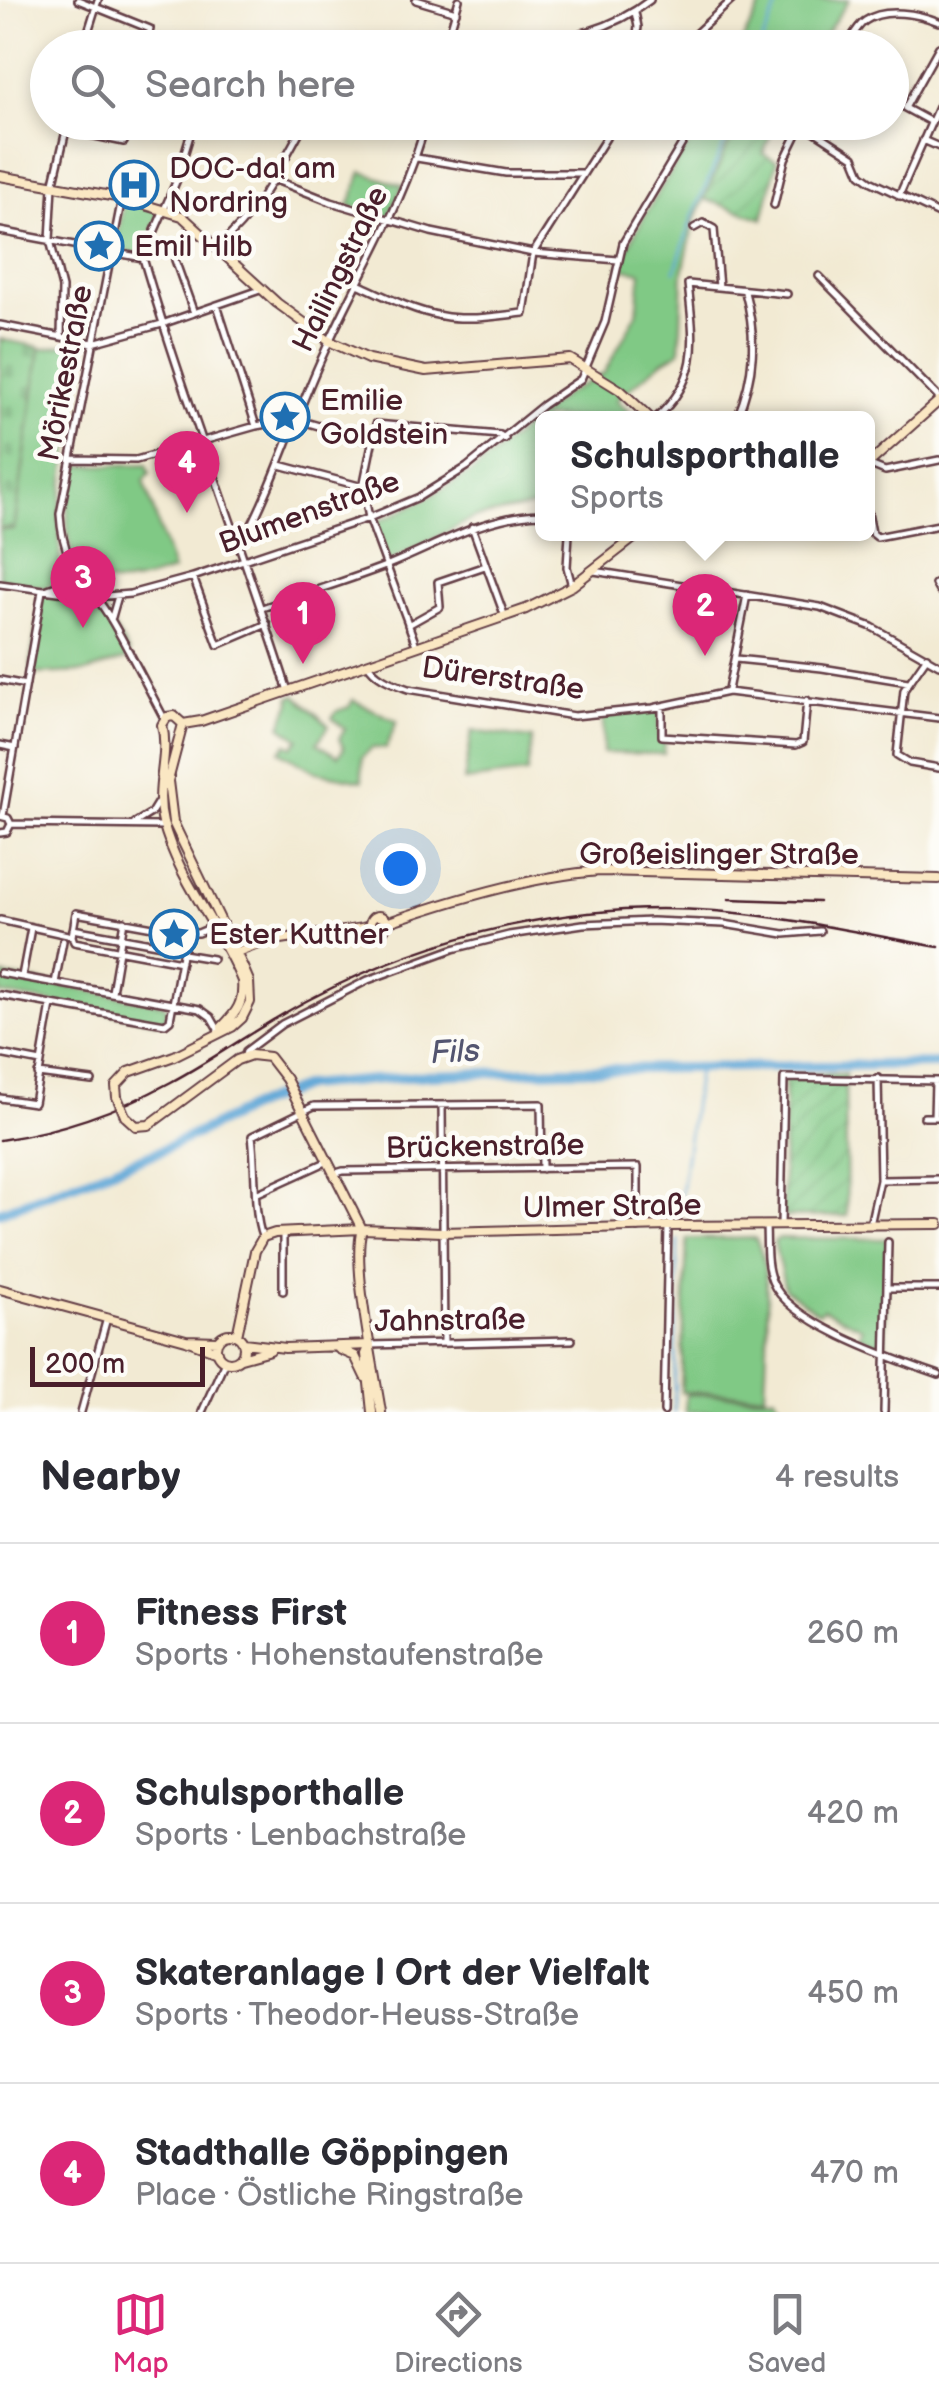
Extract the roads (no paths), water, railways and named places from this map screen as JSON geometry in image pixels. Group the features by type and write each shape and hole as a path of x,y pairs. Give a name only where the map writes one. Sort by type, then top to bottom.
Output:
{"main road":[{"path":"0,176 122,198 182,216 260,290 329,341 379,363 417,371 486,368 560,358 586,366 645,411"},
{"path":"875,458 939,399"},
{"path":"183,724 504,617 572,586 630,541"},
{"path":"183,724 174,716 165,720 162,728 167,736 159,800 212,926 233,954"},
{"path":"183,724 168,781 168,824 233,954 242,981 242,1003 219,1031 174,1056 128,1072 116,1086 117,1097 125,1116 136,1126 148,1124 245,1056 264,1056 274,1061 362,1229 360,1256 381,1412"},
{"path":"167,736 178,736"},
{"name":"Großeislinger Straße","path":"233,954 268,940 339,934 371,926 376,917 386,922 547,879 600,870 939,879"},
{"name":"Ulmer Straße","path":"263,1237 362,1229 442,1232 939,1224"},
{"path":"237,1336 255,1251 263,1237"},
{"path":"0,1289 186,1340 217,1352 225,1361 241,1358 244,1344 237,1336 224,1336 218,1342 217,1352"},
{"path":"186,1340 218,1342"},
{"name":"Jahnstraße","path":"244,1344 285,1348 370,1344"},
{"path":"370,1344 366,1354 372,1412"},
{"name":"Jahnstraße","path":"330,1347 355,1356 368,1385"},
{"name":"Jahnstraße","path":"241,1358 285,1348"}],"street":[{"path":"78,0 96,4 150,30"},
{"path":"416,0 456,12"},
{"path":"450,30 460,0"},
{"path":"590,30 634,12 650,0"},
{"path":"700,30 732,0"},
{"path":"88,30 96,4"},
{"path":"634,12 638,30"},
{"path":"857,30 874,16 898,13 939,22"},
{"path":"909,101 939,47"},
{"path":"900,196 939,105"},
{"path":"909,110 931,122"},
{"path":"61,337 62,288 50,240 53,186 64,140"},
{"path":"189,140 143,258 201,443 246,559 288,692"},
{"path":"217,246 232,235 264,196 295,140"},
{"name":"Hailingstraße","path":"238,540 246,536 280,465 295,419 389,220 422,140"},
{"path":"358,284 442,316 477,318 524,313 533,253 605,140"},
{"name":"Blumenstraße","path":"536,411 581,379 605,322 618,260 630,231 684,140"},
{"path":"774,205 785,159 796,140"},
{"path":"827,140 854,158 861,174 939,214"},
{"path":"922,140 939,147"},
{"path":"417,158 506,173 582,174"},
{"path":"273,179 389,220 533,253 618,260"},
{"name":"Mörikestraße","path":"122,198 60,514 67,558 111,620 165,720"},
{"path":"694,228 702,223 714,229 719,287"},
{"path":"0,231 143,258"},
{"path":"176,260 194,313"},
{"path":"819,276 939,399"},
{"path":"662,411 686,382 692,360 693,316 688,284 787,294"},
{"path":"0,325 93,344 260,290"},
{"path":"740,411 754,364 754,336 745,292"},
{"path":"217,305 256,426"},
{"name":"Blumenstraße","path":"0,584 118,596 193,578 419,497 504,439 535,412"},
{"path":"70,459 136,460 295,419 370,440"},
{"path":"416,645 369,518 364,487 376,424 500,435 504,439"},
{"path":"875,467 885,472 939,460"},
{"path":"280,465 364,487"},
{"path":"262,608 386,566 472,527 514,514 535,514"},
{"path":"875,535 939,524"},
{"path":"472,527 504,617"},
{"path":"569,541 567,567 572,586"},
{"path":"67,558 56,586 42,591 1,816 10,824 168,824"},
{"path":"408,625 440,607 438,582 485,566"},
{"path":"591,571 791,600 828,609 939,665"},
{"path":"193,578 218,644 267,624"},
{"path":"728,692 747,595"},
{"path":"111,620 118,596"},
{"path":"927,657 908,682 896,755 910,763 939,768"},
{"path":"736,658 908,682"},
{"name":"Dürerstraße","path":"367,663 372,672 385,680 408,688 574,716 662,706 728,692 939,718"},
{"path":"0,680 26,685"},
{"path":"662,706 662,736 796,745 803,742 807,700"},
{"path":"0,744 14,748"},
{"path":"122,826 139,822 159,800"},
{"path":"0,833 7,832 10,824"},
{"path":"181,962 74,942 76,913 186,933 198,934 212,926"},
{"path":"0,920 32,928 121,938 213,959"},
{"path":"245,1056 246,1051 286,1022 401,966 529,931 652,920 724,924 784,934 820,931"},
{"path":"112,993 124,921"},
{"path":"22,976 32,928"},
{"path":"0,996 165,1024 170,1020 186,933"},
{"path":"55,983 63,941"},
{"path":"0,973 207,1013 219,1031"},
{"path":"0,1098 34,1102 51,1005"},
{"path":"264,1056 270,1034"},
{"path":"0,1054 41,1062"},
{"path":"38,1074 92,1082"},
{"path":"781,1227 784,1078 937,1081 936,1117 924,1117"},
{"path":"870,1225 880,1180 878,1078"},
{"path":"263,1237 258,1226 252,1136 314,1106 541,1104 542,1169"},
{"path":"442,1105 444,1342"},
{"path":"258,1193 326,1162"},
{"name":"Brückenstraße","path":"332,1174 344,1170 638,1167 638,1228"},
{"path":"880,1180 939,1180"},
{"path":"664,1412 668,1226"},
{"path":"766,1226 771,1280 786,1303 886,1356 939,1374"},
{"path":"283,1233 283,1292"},
{"path":"884,1412 888,1242"},
{"path":"887,1288 939,1288"},
{"path":"81,1412 106,1318"},
{"name":"Jahnstraße","path":"370,1344 572,1340"},
{"path":"202,1412 225,1361"}],"waterway":[{"path":"767,30 780,0"},
{"path":"675,271 693,215 726,140"},
{"name":"Fils","path":"0,1212 160,1151 305,1086 429,1075 563,1070 939,1064"},
{"path":"678,1215 698,1070"},
{"path":"674,1412 678,1240"}],"railway":[{"path":"729,899 819,902"},
{"path":"0,1140 66,1125 130,1102 360,974 408,955 508,926 612,911 715,911 939,947"}],"place":[{"name":"DOC-da! am Nordring","path":"134,185"},
{"name":"Emil Hilb","path":"99,246"},
{"name":"Emilie Goldstein","path":"285,417"},
{"name":"Stadthalle Göppingen","path":"187,513"},
{"name":"Skateranlage | Ort der Vielfalt","path":"83,628"},
{"name":"Schulsporthalle","path":"705,656"},
{"name":"Fitness First","path":"303,664"},
{"name":"Ester Kuttner","path":"174,934"}]}
